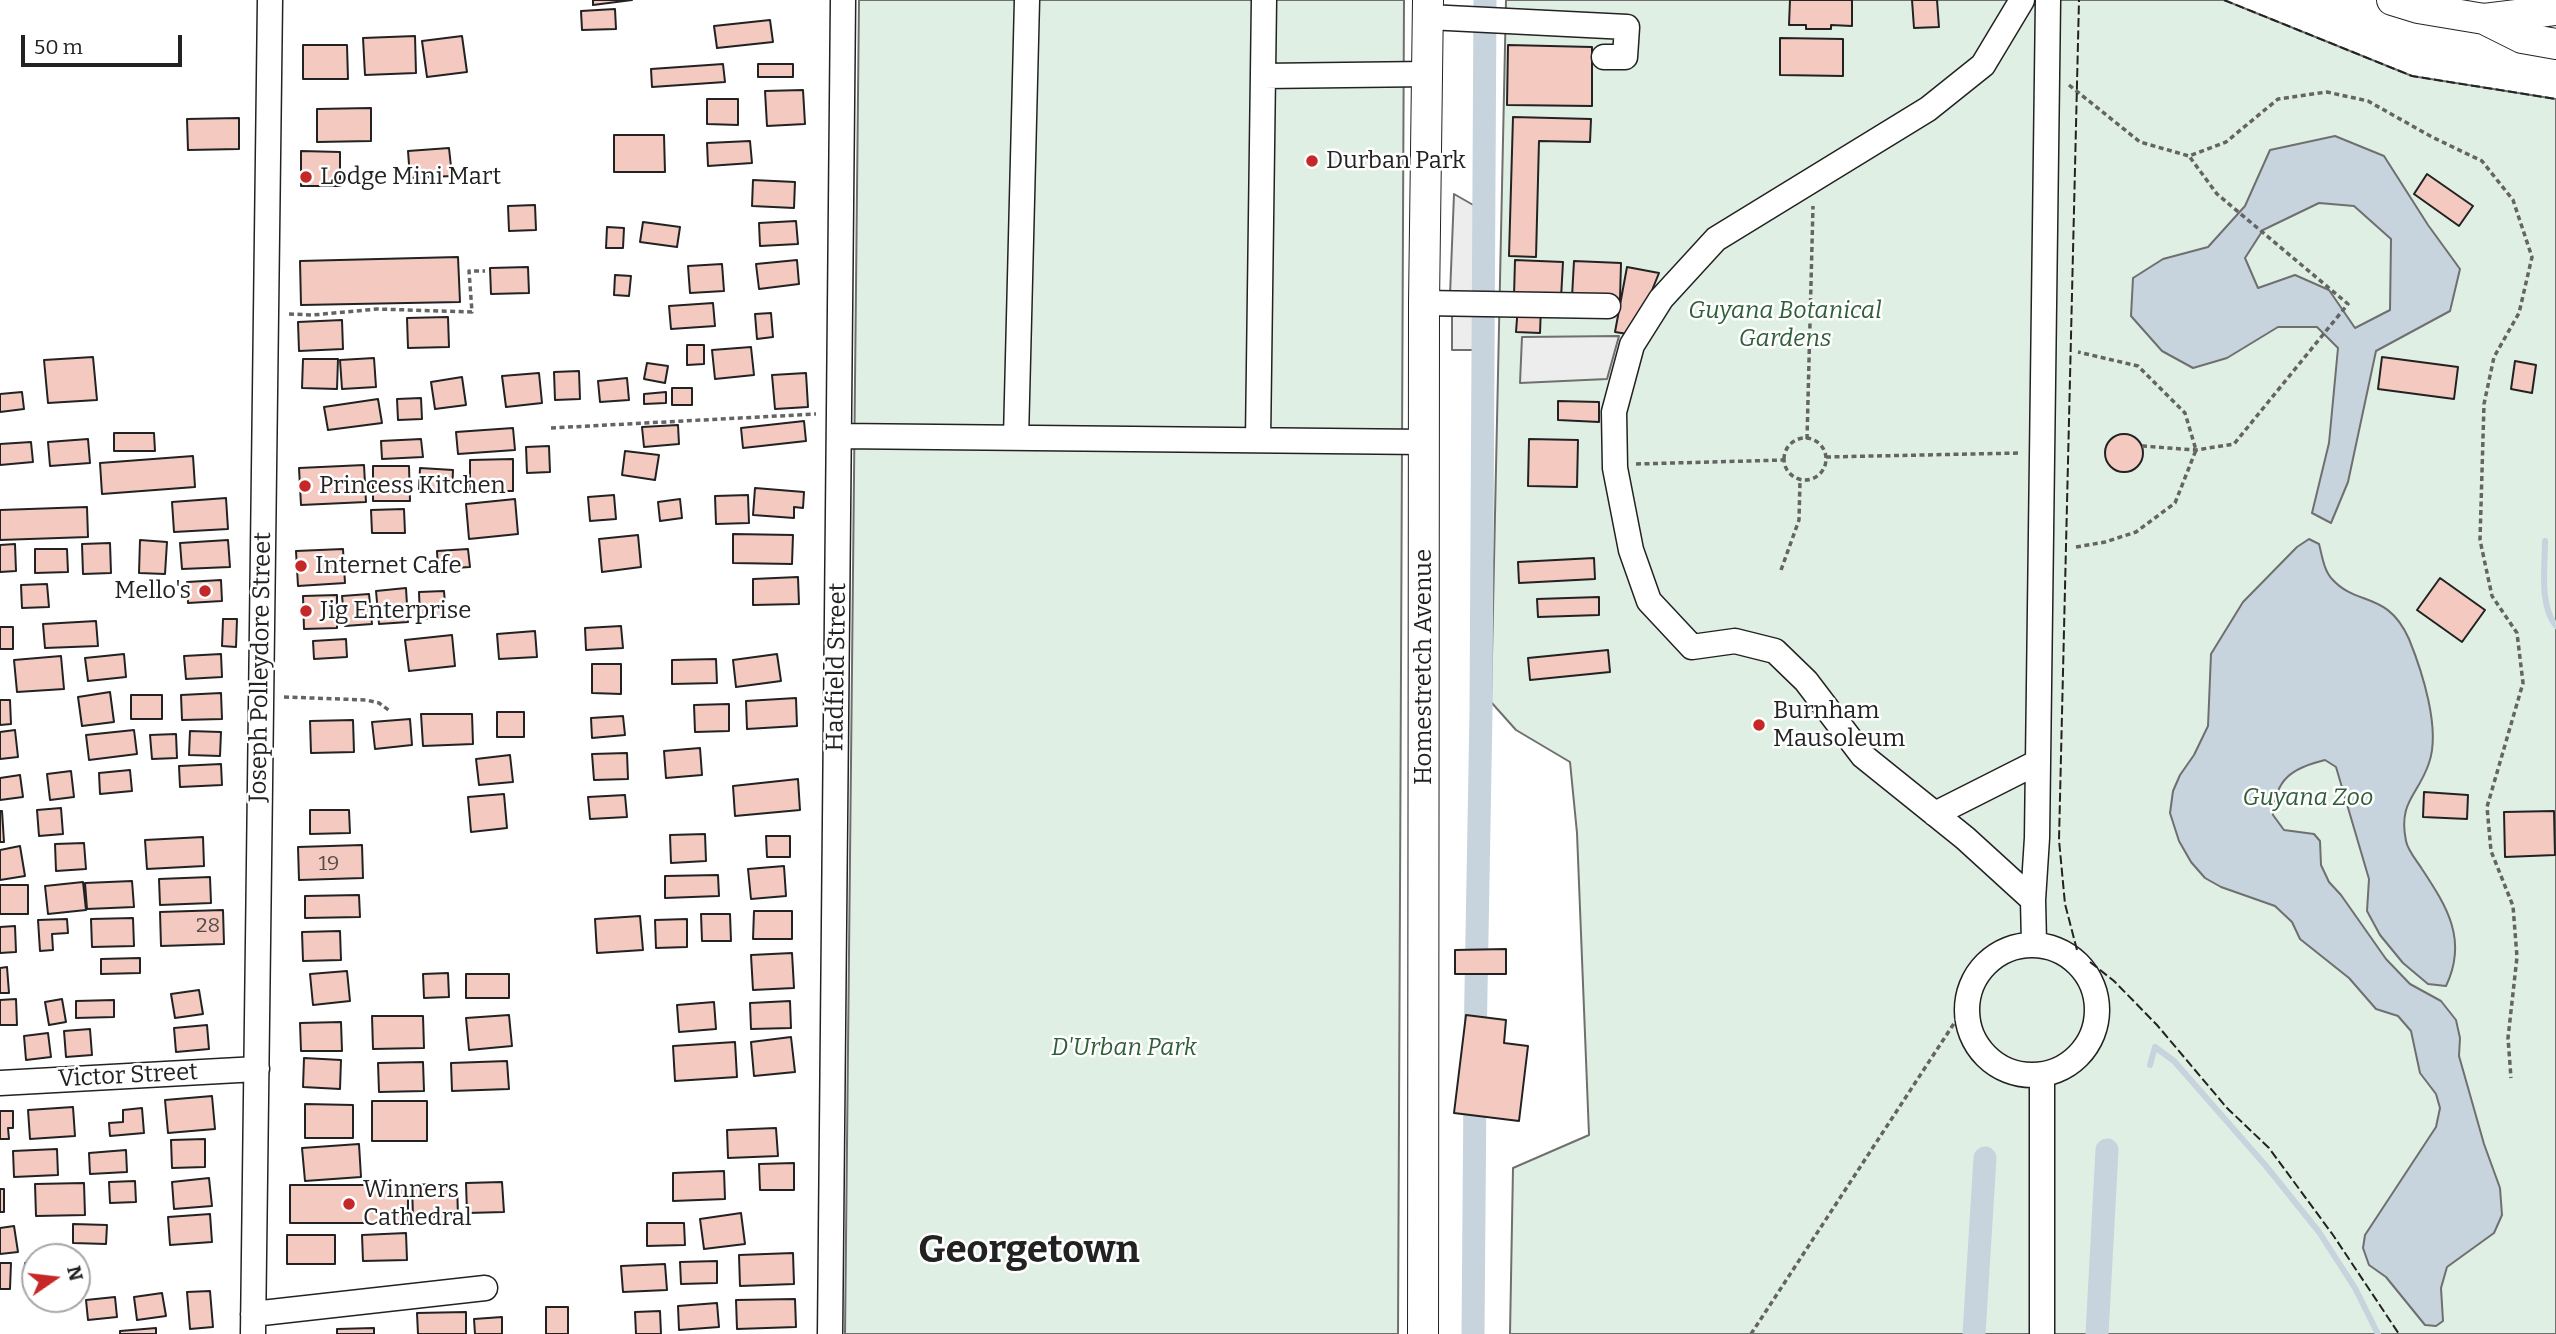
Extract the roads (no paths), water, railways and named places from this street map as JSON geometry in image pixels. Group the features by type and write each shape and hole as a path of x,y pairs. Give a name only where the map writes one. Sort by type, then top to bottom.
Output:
{"main road":[{"path":"2392,0 2418,8 2484,19 2556,10"},
{"name":"Homestretch Avenue","path":"1423,1334 1424,303 1428,9"},
{"path":"2484,19 2522,38 2556,44"}],"street":[{"name":"Joseph Polleydore Street","path":"253,1324 270,0"},
{"name":"Hadfield Street","path":"830,1334 844,0"},
{"path":"1016,438 1027,0"},
{"path":"1258,440 1264,0"},
{"path":"2022,0 1983,65 1928,109 1717,239 1661,299 1632,345 1614,412 1615,464 1631,550 1649,601 1692,648 1735,641 1775,651 1806,681 1863,756 1965,838 2033,900"},
{"path":"2034,943 2048,0"},
{"path":"1428,9 1470,19 1627,27 1625,57 1604,57"},
{"path":"1263,76 1428,74"},
{"path":"1424,303 1608,306"},
{"path":"839,424 1016,438 1425,442"},
{"path":"1935,814 2038,762"},
{"path":"2034,943 2071,956 2094,987 2097,1026 2077,1059 2042,1076 1999,1068 1970,1035 1968,1002 1968,991 1993,956 2034,943"},
{"name":"Victor Street","path":"0,1083 257,1069"},
{"path":"2042,1076 2042,1334"},
{"path":"253,1324 485,1288"}],"waterway":[{"path":"1475,1047 1481,712 1485,0"},
{"path":"2545,541 2545,597 2556,626"},
{"path":"2150,1065 2155,1047 2174,1061 2266,1166 2319,1232 2355,1288 2378,1334"},
{"path":"1473,1334 1475,1085"},
{"path":"2097,1334 2107,1150"},
{"path":"1974,1334 1985,1158"}],"place":[{"name":"Durban Park","path":"1312,161"},
{"name":"Lodge Mini Mart","path":"306,177"},
{"name":"Princess Kitchen","path":"305,486"},
{"name":"Internet Cafe","path":"301,566"},
{"name":"Mello's","path":"205,591"},
{"name":"Jig Enterprise","path":"306,611"},
{"name":"Burnham Mausoleum","path":"1759,725"},
{"name":"Winners Cathedral","path":"349,1204"}],"district":[{"name":"Georgetown","path":"1029,1251"}],"park label":[{"name":"Guyana Botanical Gardens","path":"1785,325"},
{"name":"Guyana Zoo","path":"2308,798"},
{"name":"D'Urban Park","path":"1124,1048"}]}
